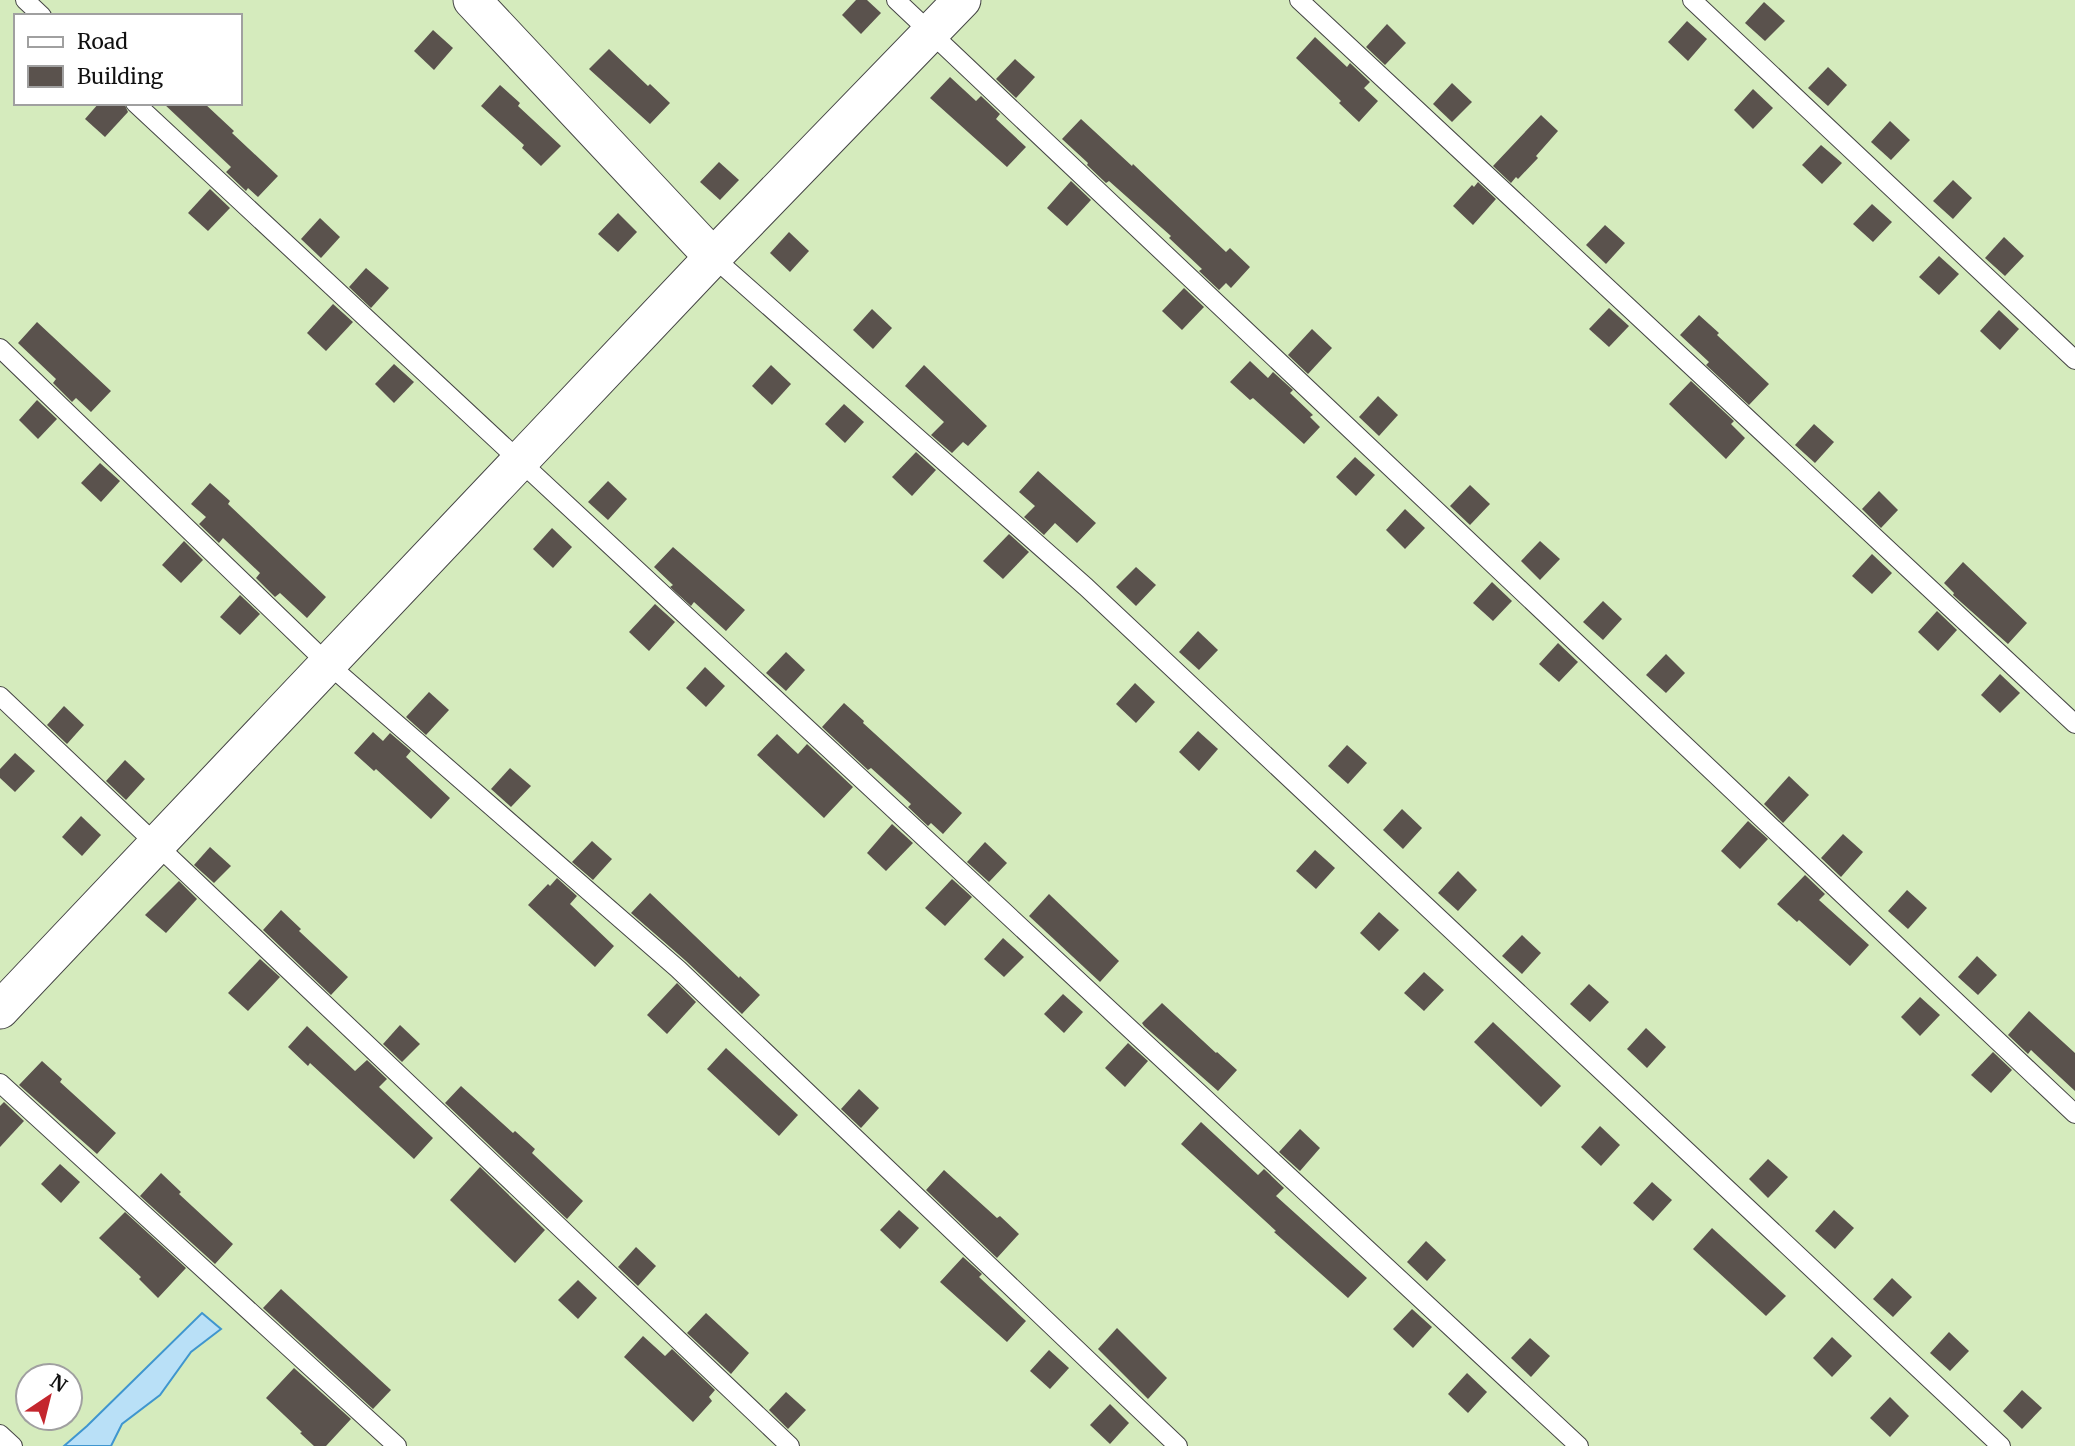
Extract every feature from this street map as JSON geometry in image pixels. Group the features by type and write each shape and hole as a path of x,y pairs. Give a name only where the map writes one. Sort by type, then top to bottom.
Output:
{"street":[{"path":"472,0 713,257"},
{"path":"0,1010 713,257 962,0"}],"lane":[{"path":"25,0 40,14"},
{"path":"896,0 2075,1114"},
{"path":"1299,0 2075,724"},
{"path":"1692,0 2075,360"},
{"path":"137,105 1579,1446"},
{"path":"713,257 1086,587 2001,1446"},
{"path":"0,348 328,664 678,970 1178,1446"},
{"path":"0,696 790,1446"},
{"path":"0,1083 397,1446"},
{"path":"0,1434 13,1446"}],"green space":[{"path":"0,0 2075,0 2075,1446 0,1446"}],"water":[{"path":"202,1313 221,1329 191,1352 160,1395 122,1424 111,1446 64,1446 80,1432 84,1432"}],"building":[{"path":"856,0 867,0 881,13 861,34 842,15"},
{"path":"1764,2 1785,21 1765,41 1745,23"},
{"path":"1687,21 1707,39 1688,61 1668,42"},
{"path":"1387,24 1406,43 1385,65 1366,47"},
{"path":"433,30 453,48 434,70 414,51"},
{"path":"1315,37 1347,67 1350,63 1370,82 1364,88 1378,101 1359,122 1296,58"},
{"path":"609,49 670,103 650,124 589,69"},
{"path":"1015,59 1035,77 1016,98 996,79"},
{"path":"1828,67 1847,85 1828,106 1808,88"},
{"path":"950,77 976,101 981,96 1000,114 996,119 1026,147 1007,167 930,98"},
{"path":"1452,83 1472,102 1452,122 1433,104"},
{"path":"500,85 520,103 518,106 561,146 541,166 522,148 524,145 481,106"},
{"path":"1753,89 1773,108 1753,129 1734,110"},
{"path":"97,105 125,105 128,112 105,137 85,119"},
{"path":"165,105 206,105 278,176 258,197 248,188 246,191 226,172 231,167"},
{"path":"1541,115 1558,131 1536,156 1538,158 1511,183 1493,166"},
{"path":"1081,119 1226,252 1230,248 1250,267 1231,288 1226,283 1219,290 1199,271 1202,269 1169,238 1171,236 1109,181 1106,183 1062,139"},
{"path":"1890,121 1910,140 1891,160 1871,142"},
{"path":"1821,145 1842,163 1822,184 1802,165"},
{"path":"719,162 739,180 720,200 700,182"},
{"path":"1953,180 1972,198 1953,219 1933,201"},
{"path":"1071,181 1091,200 1067,226 1047,208"},
{"path":"1478,182 1496,199 1473,225 1453,206"},
{"path":"210,189 230,208 208,231 188,213"},
{"path":"1872,204 1892,222 1873,242 1853,224"},
{"path":"618,213 637,232 618,252 598,234"},
{"path":"320,218 340,237 321,258 301,239"},
{"path":"1605,225 1625,243 1606,264 1586,245"},
{"path":"789,232 809,251 790,272 770,253"},
{"path":"2004,237 2024,256 2005,276 1985,258"},
{"path":"1939,256 1959,274 1939,295 1919,277"},
{"path":"366,268 389,288 371,308 349,287"},
{"path":"1184,288 1204,307 1182,330 1162,311"},
{"path":"333,304 353,322 326,351 307,333"},
{"path":"1609,308 1629,326 1609,347 1589,329"},
{"path":"872,309 892,328 873,349 853,330"},
{"path":"1999,310 2019,329 2000,350 1980,331"},
{"path":"1699,315 1769,384 1749,405 1706,365 1709,362 1680,335"},
{"path":"37,322 111,391 91,412 76,398 72,402 53,383 56,379 18,343"},
{"path":"1312,329 1332,348 1308,374 1288,355"},
{"path":"1250,361 1268,378 1273,372 1293,390 1290,393 1313,415 1310,417 1320,427 1304,444 1253,398 1250,400 1230,382"},
{"path":"394,364 414,382 394,403 375,384"},
{"path":"771,365 791,384 772,405 752,386"},
{"path":"924,365 987,426 968,446 963,442 952,453 931,435 944,422 905,386"},
{"path":"1691,381 1734,421 1731,424 1745,438 1726,459 1669,404"},
{"path":"1378,396 1398,415 1379,436 1359,417"},
{"path":"37,400 57,419 38,439 19,420"},
{"path":"844,404 864,422 845,443 825,424"},
{"path":"1814,424 1834,442 1815,463 1795,445"},
{"path":"916,452 936,470 912,496 892,477"},
{"path":"1355,457 1375,475 1356,496 1336,477"},
{"path":"100,463 120,481 101,502 81,483"},
{"path":"1038,471 1096,523 1077,543 1055,523 1044,535 1024,517 1035,506 1019,492"},
{"path":"608,481 627,499 608,520 588,502"},
{"path":"210,483 230,501 228,504 326,597 307,618 280,593 275,597 256,578 260,573 223,538 219,543 199,524 206,517 191,504"},
{"path":"1470,485 1490,504 1470,525 1450,506"},
{"path":"1879,491 1898,510 1881,528 1862,509"},
{"path":"1405,509 1425,528 1405,549 1386,530"},
{"path":"552,528 572,547 553,568 533,549"},
{"path":"1009,534 1029,552 1003,579 983,561"},
{"path":"184,541 203,560 181,583 162,565"},
{"path":"1540,541 1560,559 1540,580 1521,561"},
{"path":"673,547 745,610 726,631 694,602 691,606 670,587 673,585 654,567"},
{"path":"1872,554 1892,573 1872,594 1852,576"},
{"path":"1963,562 2027,623 2008,644 1953,595 1944,583"},
{"path":"1136,567 1156,585 1136,606 1116,587"},
{"path":"1492,582 1512,601 1493,621 1473,603"},
{"path":"240,595 260,614 240,635 220,617"},
{"path":"1603,601 1622,619 1603,640 1583,622"},
{"path":"655,604 675,622 649,651 629,632"},
{"path":"1937,611 1957,630 1938,651 1918,632"},
{"path":"1198,631 1218,650 1199,670 1179,652"},
{"path":"1558,643 1578,662 1559,682 1539,664"},
{"path":"786,652 805,670 786,691 766,673"},
{"path":"1666,654 1685,673 1666,693 1646,675"},
{"path":"705,667 725,686 706,707 686,688"},
{"path":"2000,674 2020,693 2000,713 1981,695"},
{"path":"1135,683 1155,702 1136,723 1116,704"},
{"path":"429,692 449,710 426,735 406,717"},
{"path":"844,703 962,813 943,834 931,823 928,826 908,807 911,804 871,768 868,770 822,727"},
{"path":"64,706 84,725 67,744 47,725"},
{"path":"1198,731 1218,749 1199,771 1179,752"},
{"path":"373,732 383,741 390,733 411,751 406,757 450,798 431,819 376,769 374,771 354,753"},
{"path":"777,734 798,754 807,744 853,787 824,818 757,755"},
{"path":"1347,745 1367,763 1348,784 1328,766"},
{"path":"15,753 35,771 15,792 0,778 0,769"},
{"path":"125,760 145,779 126,800 106,781"},
{"path":"510,768 531,786 511,807 491,789"},
{"path":"1789,776 1809,795 1783,823 1764,804"},
{"path":"1402,809 1422,828 1403,849 1383,830"},
{"path":"81,816 101,835 82,856 62,837"},
{"path":"1748,821 1768,839 1740,869 1721,851"},
{"path":"892,824 913,843 886,871 867,853"},
{"path":"1843,834 1863,852 1841,877 1821,858"},
{"path":"592,841 612,859 593,880 572,862"},
{"path":"985,842 1007,863 989,882 967,862"},
{"path":"210,847 231,866 214,883 194,865"},
{"path":"1315,850 1335,868 1316,889 1296,871"},
{"path":"1458,871 1477,890 1458,911 1438,893"},
{"path":"1805,875 1825,894 1819,900 1869,945 1850,966 1777,904"},
{"path":"557,878 577,896 570,904 614,946 595,967 528,905"},
{"path":"952,879 972,897 945,926 925,908"},
{"path":"179,881 197,899 166,933 145,915"},
{"path":"1907,890 1927,908 1908,929 1888,911"},
{"path":"650,893 760,995 742,1014 631,913"},
{"path":"1049,894 1119,961 1100,982 1029,916"},
{"path":"281,910 301,929 299,931 348,977 331,995 263,930"},
{"path":"1379,912 1399,930 1379,951 1360,933"},
{"path":"1522,935 1541,953 1522,974 1502,956"},
{"path":"1003,938 1024,957 1004,977 984,959"},
{"path":"1977,956 1997,975 1978,995 1958,977"},
{"path":"260,959 280,977 248,1011 228,993"},
{"path":"1424,972 1444,990 1424,1011 1404,993"},
{"path":"677,983 696,1002 667,1034 647,1015"},
{"path":"1589,984 1609,1002 1590,1022 1570,1004"},
{"path":"1063,994 1083,1012 1064,1033 1044,1014"},
{"path":"1920,997 1940,1015 1920,1036 1901,1017"},
{"path":"1162,1003 1237,1070 1218,1091 1142,1023"},
{"path":"2029,1011 2075,1053 2075,1091 2031,1050 2028,1054 2008,1035"},
{"path":"1493,1022 1561,1086 1541,1107 1474,1042"},
{"path":"400,1025 420,1044 402,1062 383,1044"},
{"path":"307,1026 355,1071 367,1060 387,1079 379,1087 433,1138 414,1159 310,1063 308,1066 288,1047"},
{"path":"1646,1028 1666,1047 1647,1068 1627,1049"},
{"path":"1128,1043 1148,1061 1125,1087 1105,1068"},
{"path":"726,1048 798,1115 779,1136 707,1069"},
{"path":"1993,1052 2012,1070 1991,1093 1971,1075"},
{"path":"42,1061 62,1079 60,1082 116,1133 97,1154 19,1085"},
{"path":"461,1086 535,1149 532,1153 583,1201 567,1219 445,1103"},
{"path":"859,1089 879,1108 861,1128 841,1109"},
{"path":"4,1102 24,1121 0,1147 0,1106"},
{"path":"1201,1122 1258,1175 1264,1169 1284,1188 1276,1196 1367,1278 1348,1298 1181,1144"},
{"path":"1600,1126 1620,1145 1601,1166 1581,1147"},
{"path":"1300,1129 1320,1148 1300,1171 1279,1152"},
{"path":"1768,1159 1788,1177 1768,1198 1749,1179"},
{"path":"60,1164 80,1182 61,1203 41,1184"},
{"path":"480,1167 545,1230 515,1263 450,1200"},
{"path":"944,1170 997,1218 1000,1216 1019,1234 997,1258 926,1190"},
{"path":"161,1173 181,1192 179,1194 233,1244 215,1264 140,1196"},
{"path":"1652,1182 1672,1200 1653,1221 1633,1203"},
{"path":"899,1210 919,1228 900,1249 880,1230"},
{"path":"1834,1210 1854,1228 1835,1249 1815,1231"},
{"path":"125,1212 186,1268 158,1298 139,1279 141,1277 99,1238"},
{"path":"1712,1228 1786,1296 1766,1316 1693,1249"},
{"path":"1426,1241 1446,1260 1427,1281 1407,1262"},
{"path":"636,1247 656,1266 638,1286 618,1267"},
{"path":"963,1257 982,1274 979,1277 1026,1321 1007,1342 940,1282"},
{"path":"1892,1278 1912,1297 1893,1317 1873,1299"},
{"path":"578,1280 597,1298 578,1319 558,1300"},
{"path":"281,1289 391,1390 373,1409 263,1308"},
{"path":"1412,1309 1432,1327 1413,1348 1393,1329"},
{"path":"706,1313 749,1353 731,1374 687,1333"},
{"path":"1117,1328 1167,1378 1148,1399 1098,1349"},
{"path":"1949,1332 1969,1351 1950,1371 1930,1353"},
{"path":"643,1336 665,1356 672,1349 715,1390 709,1397 712,1401 693,1422 624,1357"},
{"path":"1832,1337 1852,1356 1832,1377 1813,1358"},
{"path":"1530,1338 1550,1356 1531,1377 1511,1358"},
{"path":"1049,1350 1069,1368 1050,1389 1030,1371"},
{"path":"294,1368 351,1419 326,1446 314,1446 266,1398"},
{"path":"1467,1373 1487,1392 1468,1413 1448,1394"},
{"path":"2022,1390 2042,1408 2022,1429 2003,1411"},
{"path":"786,1392 806,1410 788,1429 769,1410"},
{"path":"1890,1397 1909,1416 1890,1437 1870,1418"},
{"path":"1110,1404 1129,1423 1110,1444 1090,1425"}]}
